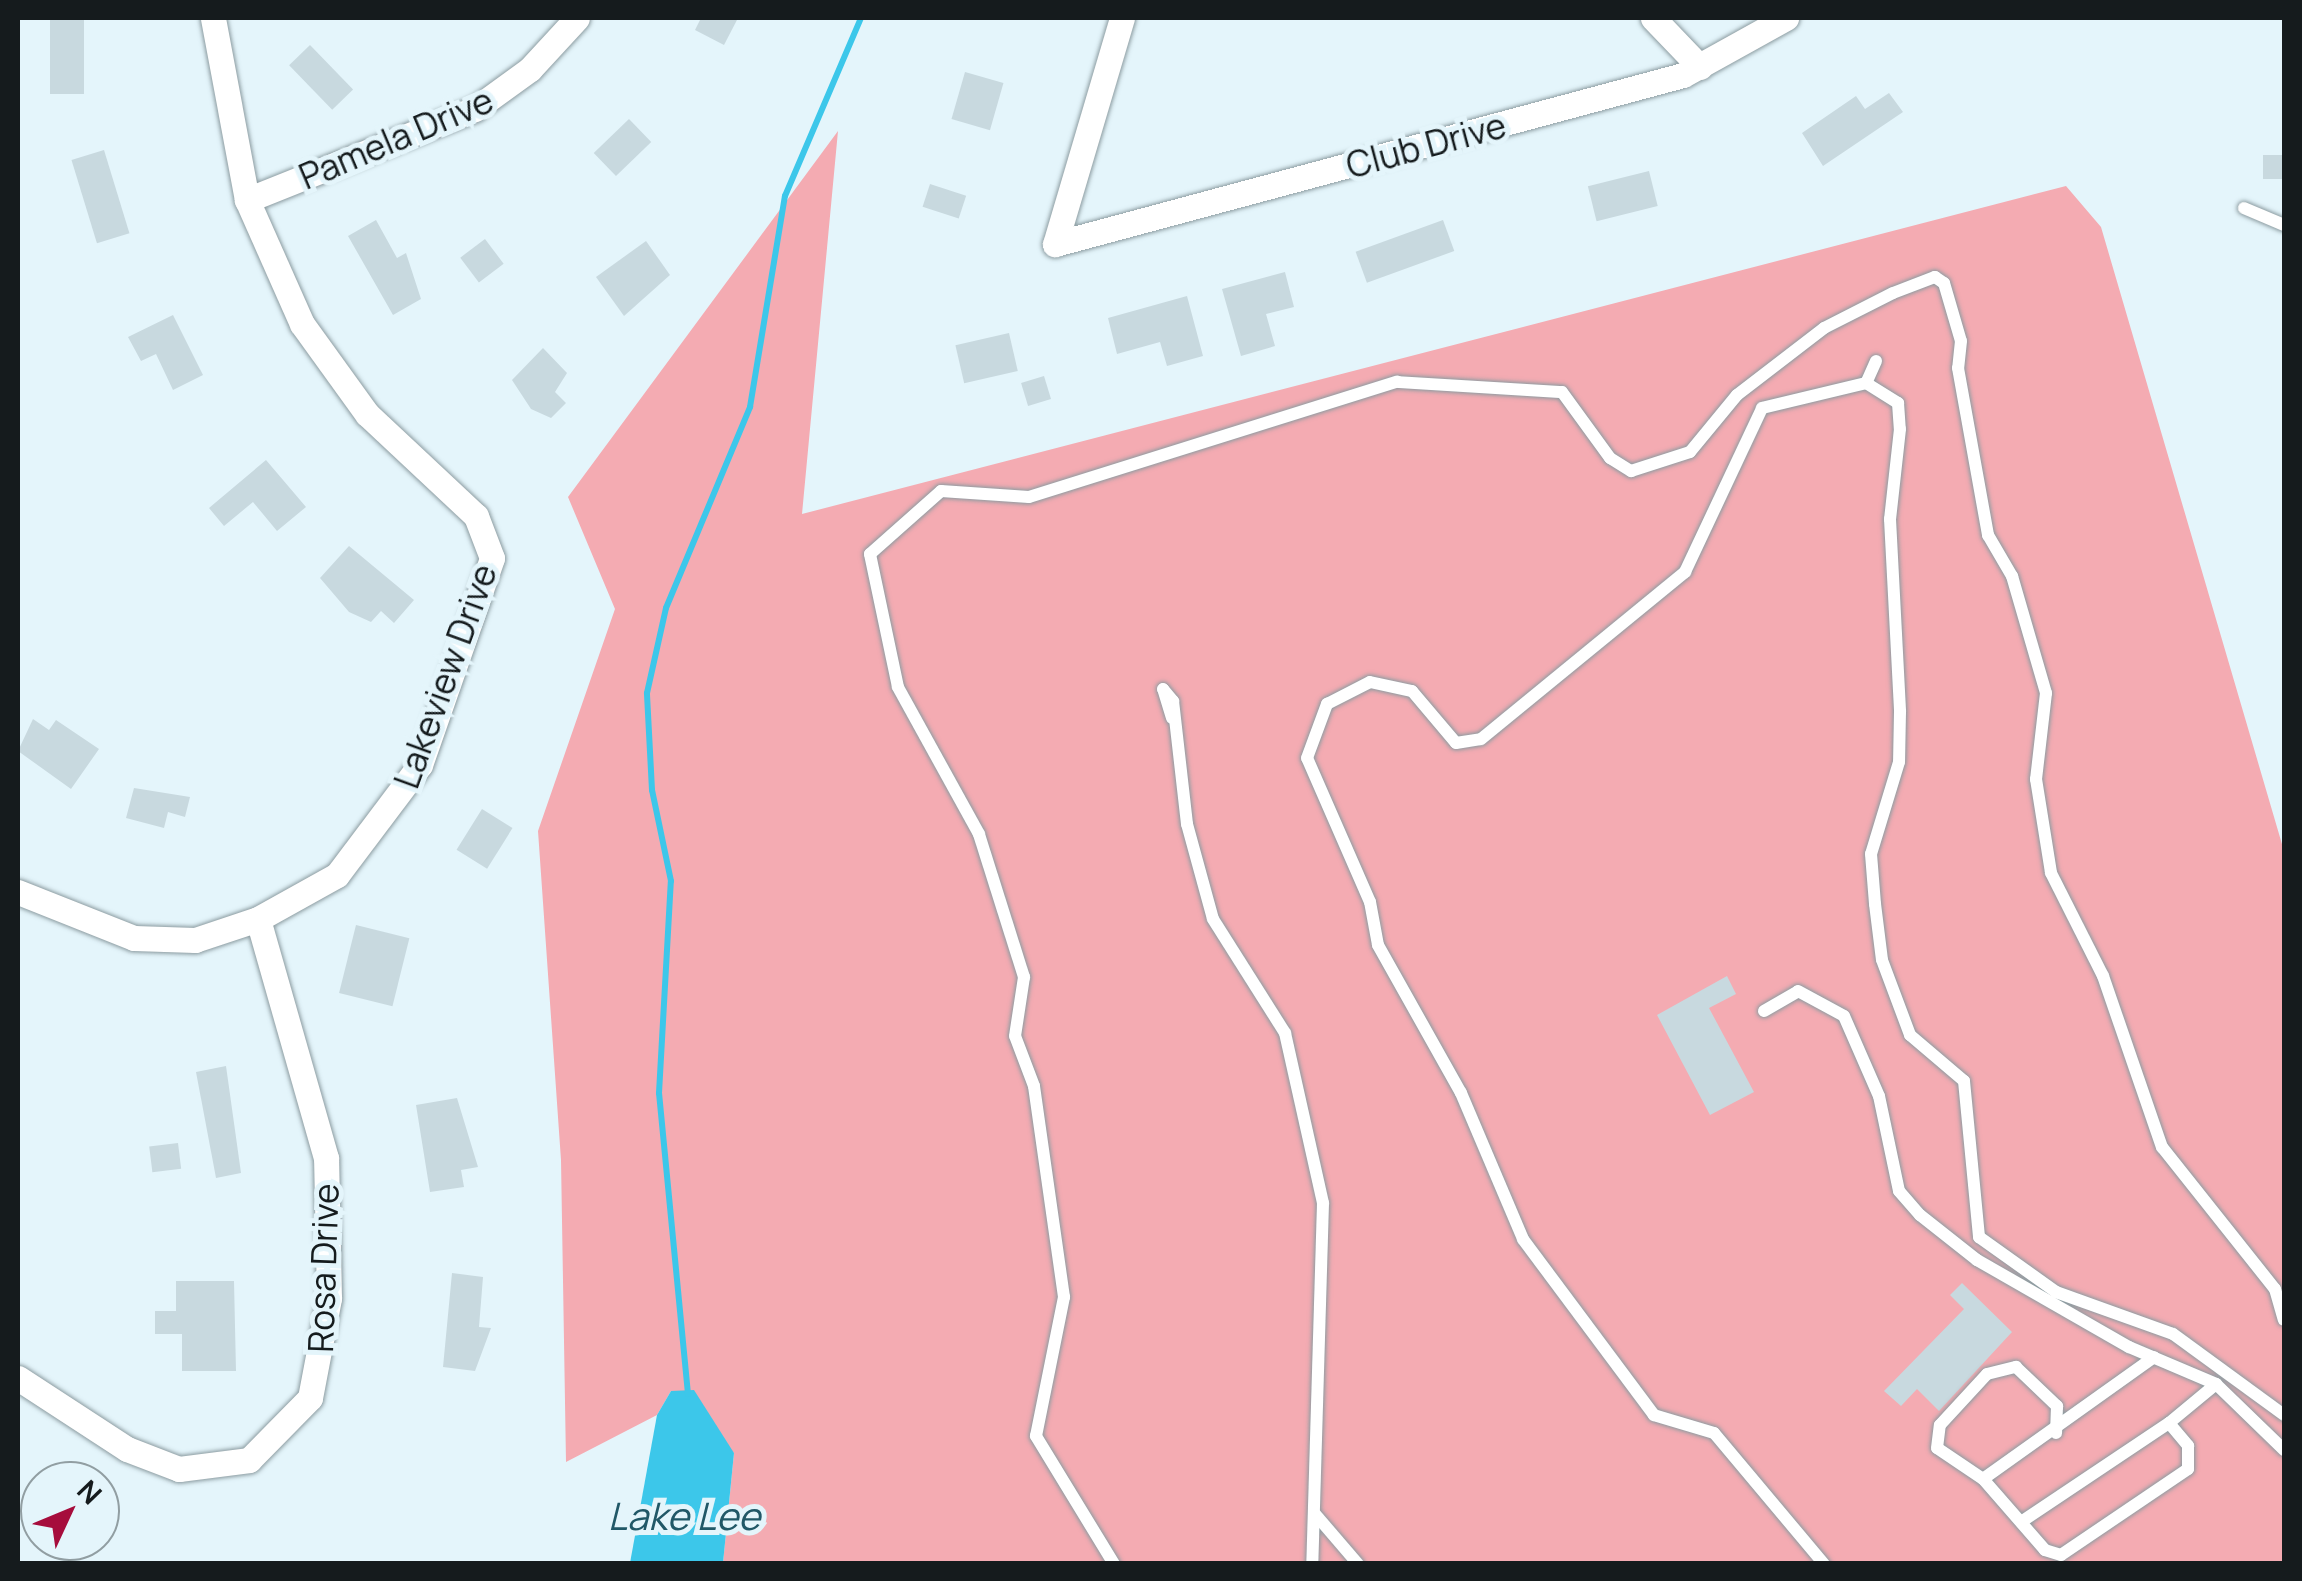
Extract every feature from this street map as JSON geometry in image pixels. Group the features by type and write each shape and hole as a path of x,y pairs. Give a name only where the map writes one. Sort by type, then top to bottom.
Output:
{"street":[{"name":"Lakeview Drive","path":"18,892 134,938 195,940 258,919 337,875 400,803 492,558 476,516 366,414 320,353 248,200 213,18"},
{"name":"Pamela Drive","path":"248,200 476,109 530,69 577,18"},
{"name":"Club Drive","path":"1122,18 1054,244 1700,67 1786,18"},
{"path":"1652,18 1700,67"},
{"name":"Rosa Drive","path":"18,1378 127,1449 179,1468 249,1460 310,1398 329,1298 326,1158 258,919"}],"lane":[{"path":"2244,208 2284,225"},
{"path":"1114,1564 1036,1436 1064,1297 1034,1086 1015,1036 1024,977 980,834 898,686 870,554 941,491 1029,496 1397,382 1562,392 1610,458 1643,469 1690,452 1738,395 1824,328 1935,277 1944,283 1961,342 1958,368 1988,535 2012,576 2046,693 2036,779 2051,873 2103,976 2162,1146 2275,1289 2284,1320"},
{"path":"1866,383 1876,361"},
{"path":"1824,1564 1714,1433 1654,1415 1524,1240 1461,1093 1378,945 1370,902 1307,758 1327,704 1370,682 1412,691 1456,742 1481,739 1685,572 1762,408 1866,383 1898,404 1900,430 1890,519 1899,762 1870,854 1880,941 1910,1035 1964,1081 1980,1237 2056,1292 2173,1334 2284,1415"},
{"path":"1172,718 1213,919 1285,1033 1314,1157 1324,1235 1312,1564"},
{"path":"1764,1010 1798,991 1844,1016 1879,1096 1899,1191 1920,1215 1977,1260 2154,1358 2216,1384 2284,1450"},
{"path":"1983,1479 2056,1433 2154,1358"},
{"path":"2056,1433 2057,1406 2038,1379 2016,1367 1987,1374 1940,1425 1938,1448 1983,1479 2045,1557 2061,1555 2188,1469 2188,1446 2168,1422"},
{"path":"2021,1522 2168,1422 2216,1384"},
{"path":"1315,1514 1358,1564"}],"shaded area":[{"path":"838,131 802,514 2066,186 2101,227 2284,851 2284,1563 723,1563 734,1453 671,1391 657,1415 566,1462 561,1160 538,831 615,609 568,497"}],"water":[{"name":"Lake Lee","path":"694,1390 734,1453 723,1563 630,1563 657,1415 671,1391"}],"building":[{"path":"50,18 84,18 84,94 50,94"},
{"path":"701,18 738,18 724,45 695,30"},
{"path":"310,45 353,90 332,110 289,65"},
{"path":"965,72 1003,83 990,130 951,119"},
{"path":"1889,93 1903,112 1823,166 1802,133 1856,96 1865,109"},
{"path":"629,119 651,142 616,176 594,153"},
{"path":"104,150 129,233 97,243 71,160"},
{"path":"2263,155 2284,155 2284,179 2263,179"},
{"path":"1649,171 1658,206 1597,221 1588,186"},
{"path":"930,184 966,196 959,219 923,207"},
{"path":"376,220 397,258 406,253 421,299 393,315 348,236"},
{"path":"1443,220 1454,251 1367,283 1356,252"},
{"path":"485,239 504,264 479,282 460,258"},
{"path":"646,241 670,275 624,316 596,277"},
{"path":"1285,272 1294,307 1266,314 1275,346 1241,356 1222,289"},
{"path":"1187,296 1203,356 1167,366 1160,342 1117,354 1108,318"},
{"path":"173,315 203,375 173,390 156,354 141,361 128,337"},
{"path":"1009,333 1018,371 964,383 955,345"},
{"path":"543,348 567,373 555,392 566,403 551,418 531,409 512,380"},
{"path":"1044,376 1051,399 1028,406 1021,383"},
{"path":"266,460 306,507 277,531 253,502 224,526 209,508"},
{"path":"349,546 414,600 394,623 381,611 371,622 349,612 320,578"},
{"path":"33,719 49,730 56,720 99,749 71,789 18,751"},
{"path":"134,788 190,797 185,817 168,812 164,828 126,818"},
{"path":"482,809 513,828 487,869 457,850"},
{"path":"356,925 409,938 392,1006 339,993"},
{"path":"1727,976 1736,994 1709,1008 1754,1092 1710,1115 1657,1015"},
{"path":"226,1066 241,1173 216,1178 196,1072"},
{"path":"457,1098 478,1167 461,1170 464,1187 430,1192 416,1105"},
{"path":"178,1143 181,1169 152,1172 149,1147"},
{"path":"452,1273 483,1277 479,1327 491,1328 475,1371 443,1367"},
{"path":"176,1281 234,1281 236,1371 182,1371 182,1334 155,1334 155,1311 176,1311"},
{"path":"1962,1283 2012,1332 1939,1411 1917,1389 1901,1406 1884,1391 1964,1309 1950,1295"}],"waterway":[{"path":"688,1394 659,1093 671,881 652,790 647,693 666,608 750,407 785,196 861,18"}]}
